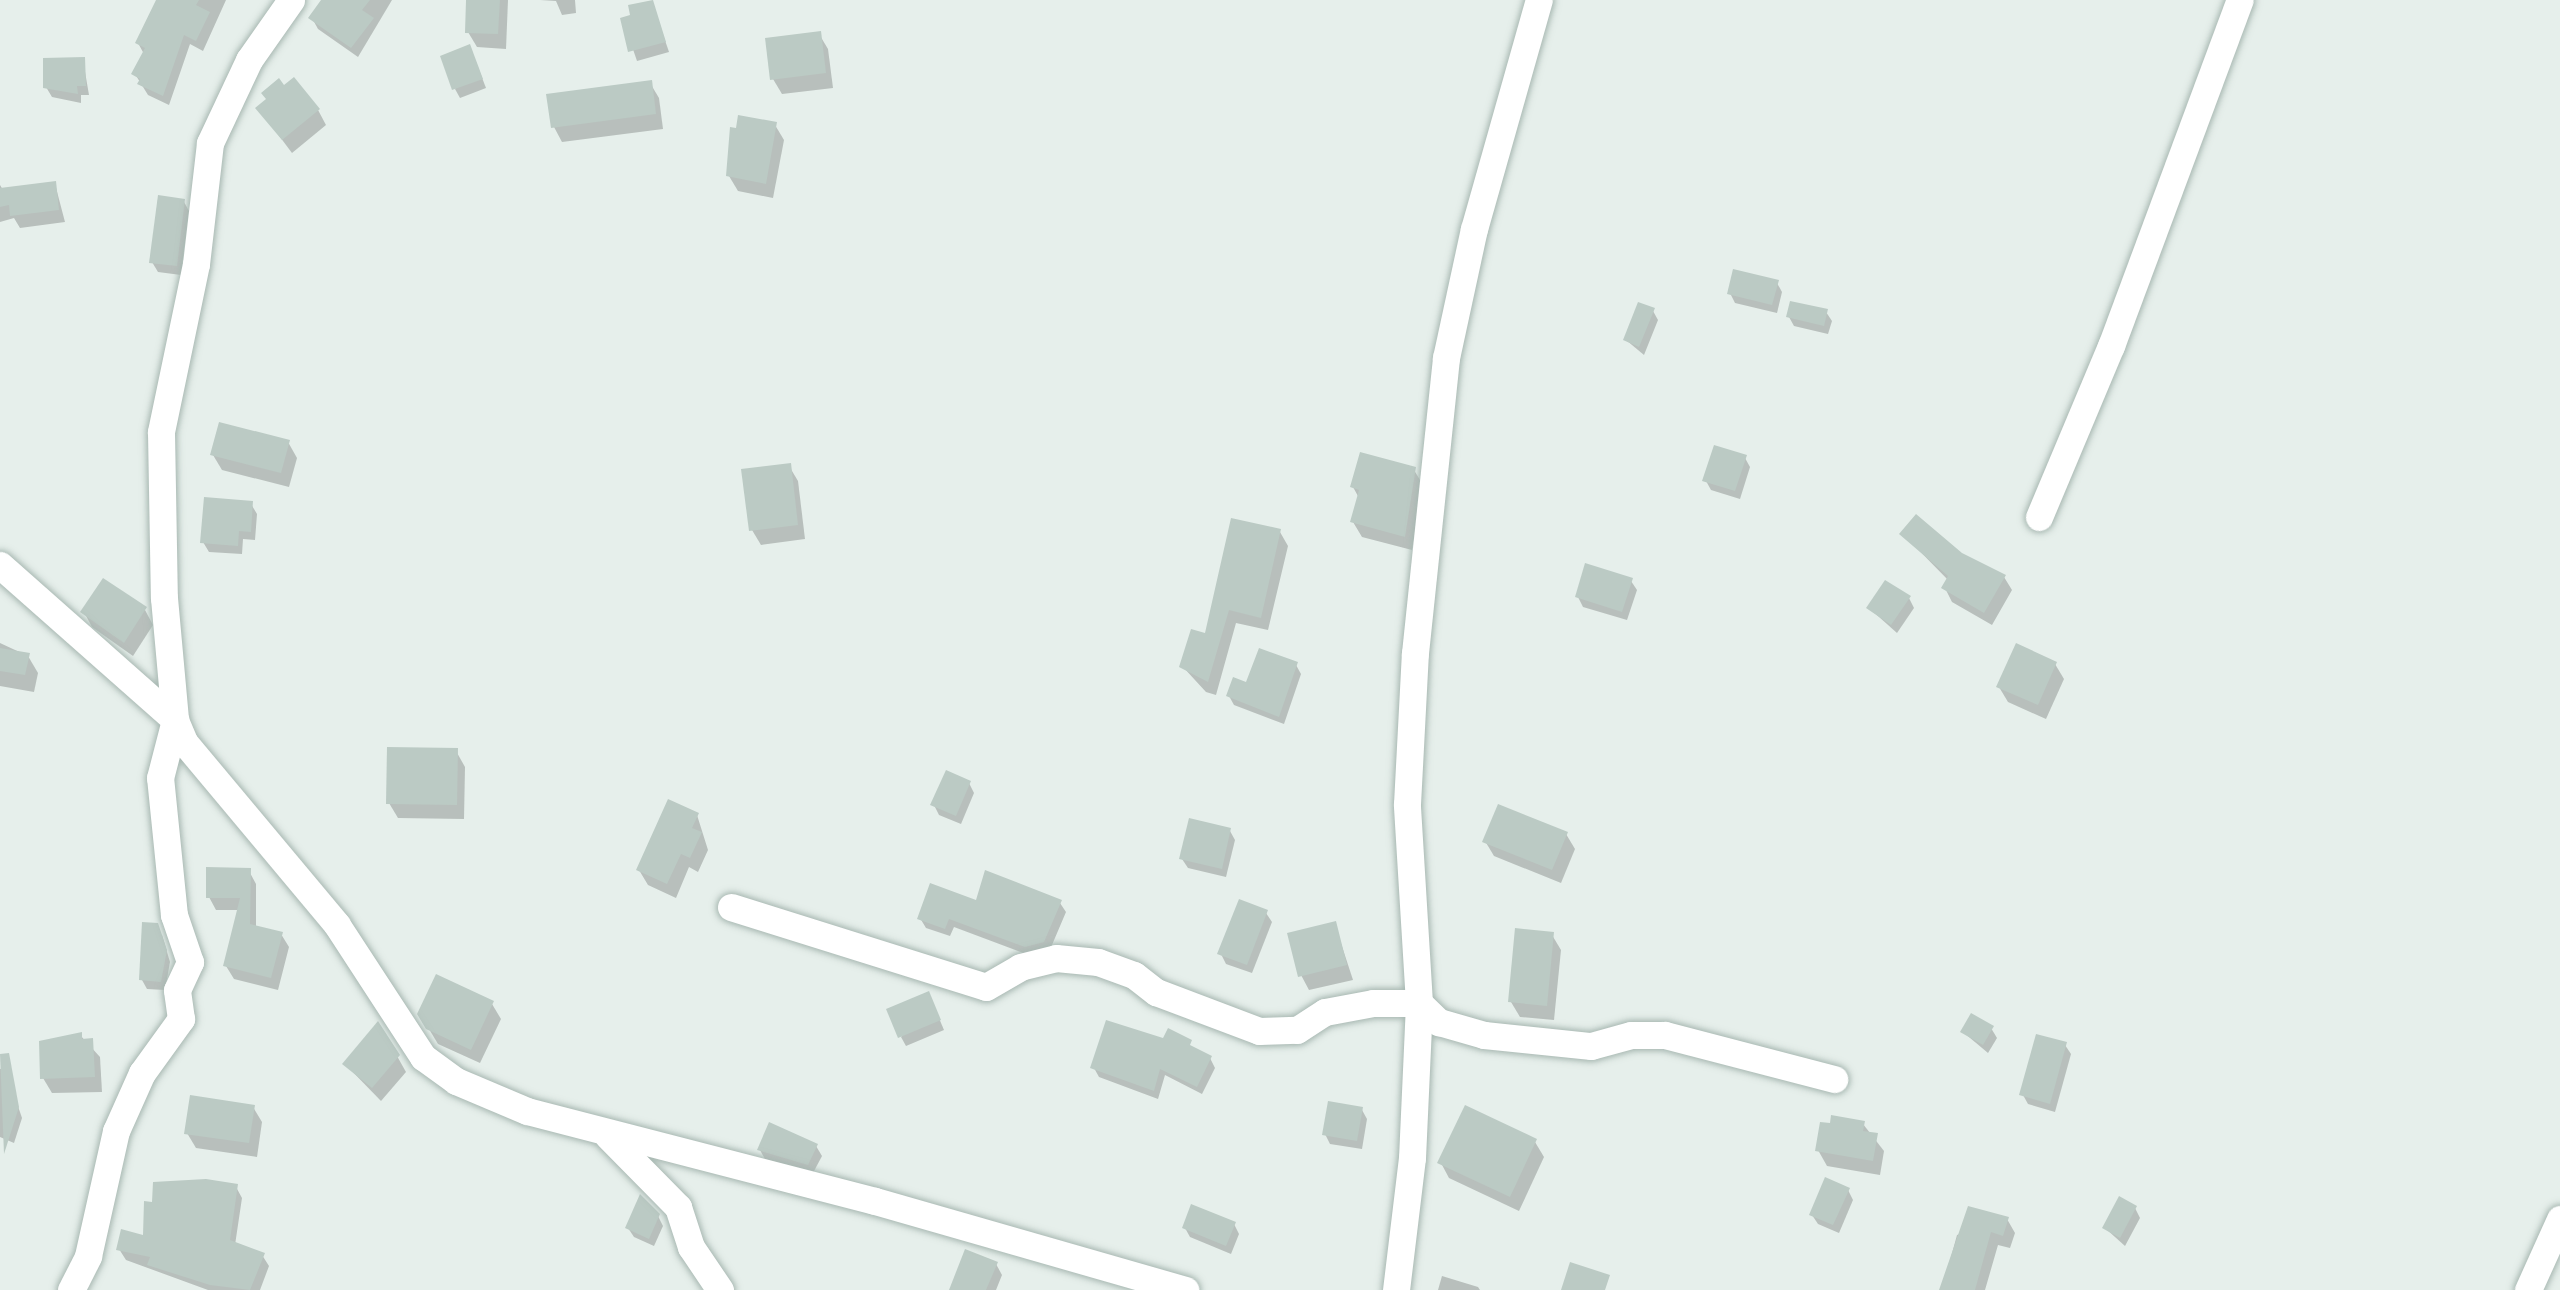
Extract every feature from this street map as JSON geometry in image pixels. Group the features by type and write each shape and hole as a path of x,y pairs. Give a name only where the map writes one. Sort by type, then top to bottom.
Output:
{"street":[{"path":"291,0 249,61 210,143 196,264 161,433 162,575 175,720 185,743 337,925 423,1057 456,1081 527,1111 875,1201 1184,1290"},
{"path":"1396,1290 1412,1158 1420,1003 1408,803 1415,653 1447,358 1474,229 1539,0"},
{"path":"2039,517 2111,346 2240,0"},
{"path":"0,565 175,720"},
{"path":"71,1290 88,1256 116,1131 142,1073 181,1018 177,990 190,962 174,915 160,778 175,720"},
{"path":"731,907 986,987 1020,968 1056,958 1098,962 1134,975 1156,992 1259,1031 1297,1030 1341,1009 1420,1003 1439,1022 1484,1035 1591,1046 1631,1035 1665,1035 1834,1079"},
{"path":"605,1133 678,1207 692,1247 719,1290"},
{"path":"2528,1290 2560,1219"}],"building":[{"path":"156,0 199,0 196,5 210,12 196,41 184,35 163,96 137,84 140,79 131,74 145,48 135,43"},
{"path":"321,0 370,0 362,10 374,18 351,48 308,18"},
{"path":"466,0 500,0 498,34 465,33"},
{"path":"653,0 666,42 628,52 620,18 630,15 628,5"},
{"path":"821,31 826,73 770,80 765,38"},
{"path":"470,44 483,79 452,90 440,56"},
{"path":"85,57 86,86 77,86 78,94 43,88 43,58"},
{"path":"294,77 320,109 282,140 255,108 266,99 261,93 279,78 284,85"},
{"path":"652,80 656,114 551,128 546,94"},
{"path":"738,115 777,122 766,184 726,176 730,127 736,128"},
{"path":"56,181 59,210 10,216 9,205 0,207 0,188"},
{"path":"158,195 185,199 177,266 149,263"},
{"path":"1733,269 1779,280 1772,305 1727,294"},
{"path":"1790,301 1828,309 1824,326 1786,317"},
{"path":"1638,302 1655,308 1639,347 1623,340"},
{"path":"219,422 290,440 281,473 210,455"},
{"path":"1714,445 1747,455 1735,491 1702,481"},
{"path":"1360,452 1416,467 1405,537 1350,522 1359,490 1350,487"},
{"path":"791,463 798,525 749,531 741,469"},
{"path":"204,497 253,501 251,532 239,531 238,546 200,543"},
{"path":"1916,514 1962,553 2006,575 1984,613 1941,588 1948,576 1899,534"},
{"path":"1231,518 1281,529 1261,618 1229,610 1208,682 1179,667 1191,629 1205,633"},
{"path":"1585,563 1633,578 1622,612 1575,597"},
{"path":"103,578 147,607 124,643 80,612"},
{"path":"1885,580 1911,596 1891,625 1866,608"},
{"path":"2016,643 2057,662 2038,705 1996,687"},
{"path":"0,648 30,653 25,675 0,671"},
{"path":"1259,648 1298,662 1279,717 1226,696 1233,677 1246,682"},
{"path":"387,747 458,748 457,805 386,804"},
{"path":"946,770 971,781 956,816 930,805"},
{"path":"668,799 699,813 692,828 702,832 690,858 681,854 667,884 636,870"},
{"path":"1498,804 1568,832 1552,870 1482,842"},
{"path":"1189,818 1231,828 1222,869 1179,859"},
{"path":"206,867 251,868 250,924 283,932 271,978 223,966 240,898 206,898"},
{"path":"985,870 1062,900 1044,942 1025,947 949,919 945,929 917,919 930,883 976,900"},
{"path":"1239,899 1268,910 1247,965 1217,954"},
{"path":"1336,921 1347,965 1298,977 1287,933"},
{"path":"142,922 158,923 167,950 161,982 139,980"},
{"path":"1515,928 1554,932 1547,1006 1508,1002"},
{"path":"436,974 494,1001 471,1050 426,1029 417,1014"},
{"path":"929,991 941,1020 898,1038 886,1009"},
{"path":"1971,1013 1994,1026 1983,1045 1960,1032"},
{"path":"1106,1020 1163,1038 1168,1028 1192,1040 1190,1045 1212,1056 1197,1087 1160,1069 1154,1091 1090,1068"},
{"path":"378,1021 400,1055 372,1088 342,1064"},
{"path":"82,1032 82,1039 93,1038 95,1077 40,1079 39,1041"},
{"path":"2036,1034 2067,1042 2050,1104 2019,1095"},
{"path":"9,1053 19,1107 4,1154 0,1054"},
{"path":"190,1095 255,1105 249,1143 184,1134"},
{"path":"1328,1101 1363,1107 1357,1141 1322,1135"},
{"path":"1465,1105 1537,1139 1510,1197 1437,1163"},
{"path":"1831,1115 1865,1121 1863,1131 1878,1133 1873,1161 1815,1151 1820,1122 1830,1123"},
{"path":"769,1122 818,1144 808,1165 757,1150"},
{"path":"1825,1177 1850,1188 1833,1225 1809,1215"},
{"path":"206,1179 238,1184 230,1240 265,1253 250,1290 210,1285 147,1265 150,1257 116,1250 121,1229 143,1235 144,1201 152,1202 153,1182"},
{"path":"640,1194 660,1214 649,1239 625,1228"},
{"path":"2119,1196 2137,1206 2120,1238 2102,1228"},
{"path":"1191,1204 1236,1222 1226,1246 1182,1228"},
{"path":"1968,1206 2009,1217 2003,1236 1991,1232 1975,1290 1939,1290"},
{"path":"965,1249 998,1262 986,1290 949,1290"},
{"path":"1570,1262 1610,1275 1605,1290 1561,1290"}]}
